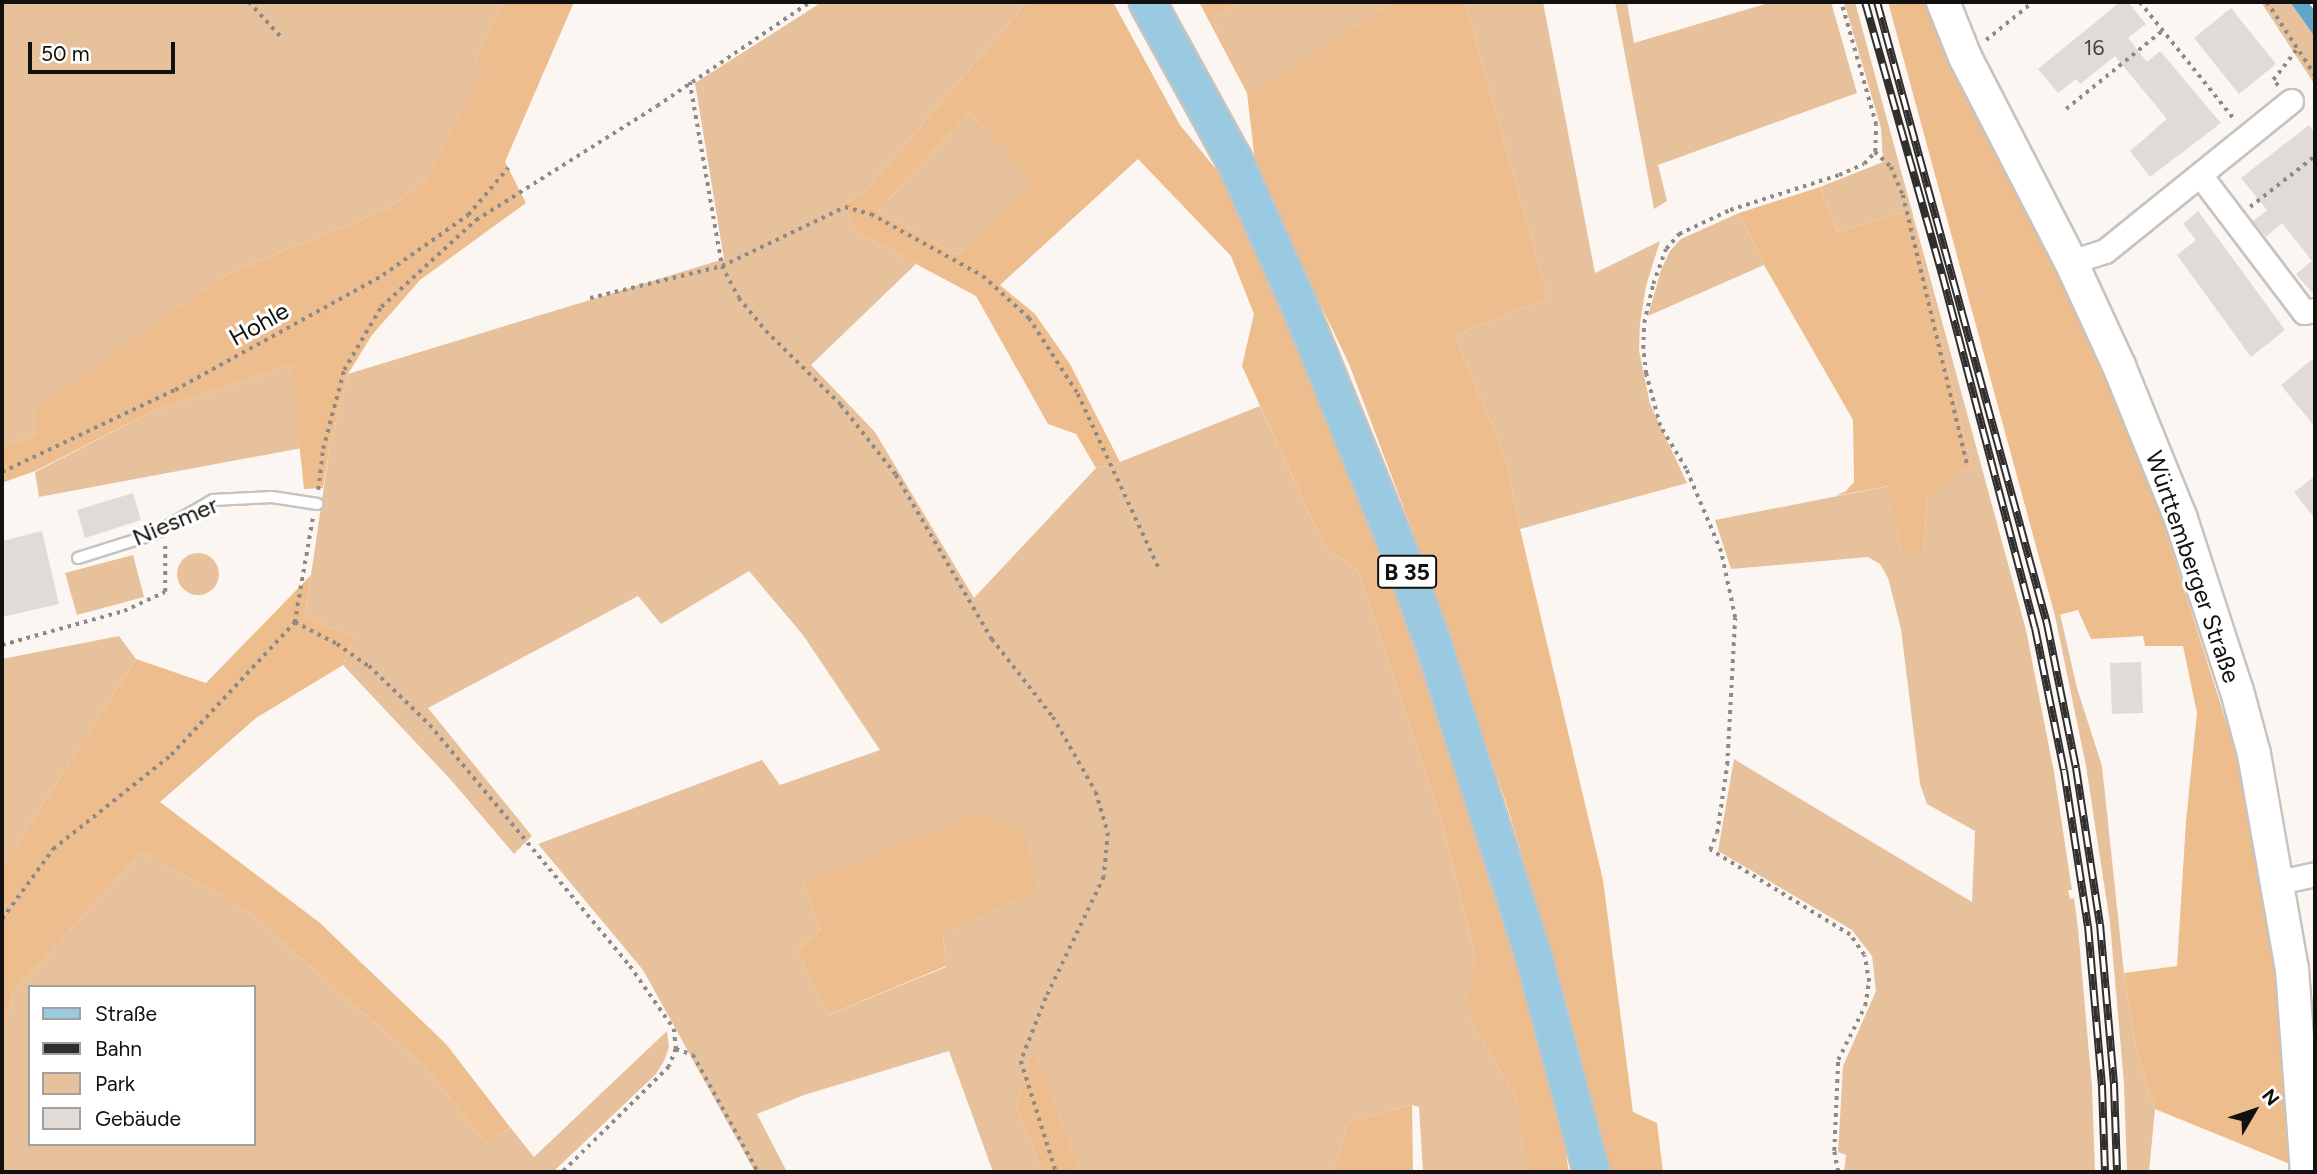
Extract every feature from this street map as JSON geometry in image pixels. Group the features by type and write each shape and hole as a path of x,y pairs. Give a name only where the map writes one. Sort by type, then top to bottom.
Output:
{"main road":[{"name":"B 35","path":"1147,2 1234,160 1298,303 1402,559 1433,644 1533,955 1591,1172"},
{"name":"Württemberger Straße","path":"1943,2 1965,57 2071,262 2119,366 2180,516 2250,742 2278,882 2292,969 2307,1172"}],"street":[{"path":"2071,262 2105,251 2291,101"},
{"path":"2200,175 2304,312 2315,310"},
{"path":"2278,882 2315,874"}],"lane":[{"name":"Niesmer","path":"78,558 166,527 213,500 272,497 317,504"}],"path":[{"path":"248,2 282,38"},
{"path":"2,919 53,849 171,755 295,622 317,504 323,449 344,370 381,307 476,220 657,106 690,81 810,2"},
{"path":"1838,1172 1834,1151 1838,1060 1865,1006 1869,982 1864,955 1850,935 1710,850 1717,833 1730,740 1735,618 1721,552 1696,491 1660,426 1648,383 1643,349 1644,323 1653,284 1666,249 1679,234 1730,210 1839,175 1864,164 1875,152 1876,125 1840,2"},
{"path":"1965,57 2033,2"},
{"path":"2140,2 2247,136"},
{"path":"2267,2 2315,75"},
{"path":"2066,109 2162,31"},
{"path":"2291,101 2273,80 2298,48"},
{"path":"690,81 722,266 739,298 766,331 841,405 897,475 992,639 1053,717 1096,792 1108,833 1104,877 1046,998 1021,1061 1056,1172"},
{"path":"1875,152 1891,167 1903,195 1967,463"},
{"path":"2234,219 2315,156"},
{"name":"Hohle","path":"2,472 187,383 383,275 468,215 508,169"},
{"path":"590,298 722,266 845,207 871,214 983,276 1029,318 1078,394 1160,571"},
{"path":"468,215 476,220"},
{"path":"2,645 124,611 165,592 166,527"},
{"path":"295,622 337,644 369,666 430,725 630,966 674,1029 676,1049 669,1067 562,1172"},
{"path":"676,1049 693,1055 758,1172"}],"green space":[{"path":"2,2 503,2 475,61 486,70 425,179 391,207 223,276 37,408 37,434 2,447"},
{"path":"822,2 1027,2 862,195 843,204 858,233 916,264 811,365 875,432 974,598 1096,468 1120,462 1260,406 1325,548 1358,570 1444,830 1476,959 1469,996 1472,1023 1516,1097 1531,1172 1423,1172 1419,1107 1412,1105 1348,1122 1333,1172 1081,1172 1034,1051 1016,1105 1042,1172 993,1172 949,1051 804,1095 757,1114 787,1172 755,1172 643,970 538,844 762,760 780,785 880,750 803,635 749,571 661,624 638,596 428,708 532,836 514,854 451,780 343,665 354,638 305,616 330,445 348,374 724,259 695,83","holes":["804,883 1035,890 943,934 946,967 828,1015 797,950 821,930"]},
{"path":"1238,2 1393,2 1252,94 1211,18"},
{"path":"1465,2 1543,2 1595,273 1660,241 1646,286 1639,350 1650,404 1687,483 1520,529 1507,462 1455,335 1548,298"},
{"path":"1615,2 1627,2 1634,43 1772,2 1831,2 1857,93 1658,165 1667,201 1654,209"},
{"path":"1844,2 1855,2 2026,630 2054,772 2072,890 2068,890 2070,899 2074,898 2078,928 2092,1087 2095,1172 1844,1172 1846,1155 1838,1152 1843,1066 1876,991 1872,956 1852,930 1718,851 1734,759 1972,902 1975,831 1927,804 1920,784 1901,629 1888,578 1880,564 1868,557 1731,569 1715,520 1889,486 1902,553 1924,552 1927,495 1971,465 1912,215 1902,213 1837,232 1820,187 1883,162 1881,128"},
{"path":"2261,2 2290,2 2315,37 2315,85"},
{"path":"969,112 1034,180 957,255 878,211"},
{"path":"1739,213 1764,265 1648,316 1661,270 1670,251 1681,239"},
{"path":"291,365 302,448 39,497 35,472 151,412"},
{"path":"198,553 213,559 219,574 213,589 198,595 183,589 177,574 183,559"},
{"path":"133,555 144,597 77,615 65,573"},
{"path":"2060,614 2077,688 2102,766 2124,973 2136,1050 2155,1109 2149,1172 2127,1172 2124,1084 2110,923 2086,766 2055,616"},
{"path":"119,636 136,659 2,868 2,659"},
{"path":"142,852 245,909 424,1066 487,1144 510,1127 534,1157 667,1031 669,1047 656,1074 553,1172 2,1172 2,1036 14,991"}],"shaded area":[{"path":"503,2 574,2 505,162 526,203 420,280 372,335 348,374 330,445 323,488 304,489 291,365 151,412 35,471 2,483 2,447 37,434 36,408 223,276 391,207 425,179 485,70 475,61"},
{"path":"1027,2 1113,2 1180,125 1224,179 1255,242 1401,595 1484,849 1571,1147 1566,1155 1569,1172 1528,1172 1516,1097 1472,1023 1468,996 1476,959 1444,830 1358,570 1325,548 1242,366 1254,314 1231,256 1138,159 1000,285 1035,314 1070,364 1120,462 1096,468 1076,434 1048,424 976,296 858,233 843,204 862,195","holes":["969,112 1033,180 957,255 878,211"]},
{"path":"1199,2 1238,2 1211,18 1252,93 1393,2 1465,2 1548,298 1455,335 1507,462 1520,529 1603,880 1633,1112 1657,1123 1663,1172 1611,1172 1565,996 1508,809 1425,564 1349,364 1256,170 1247,93"},
{"path":"1888,2 1927,2 1949,57 2058,269 2105,372 2152,488 2238,759 2269,879 2297,1167 2155,1109 2136,1050 2124,973 2177,966 2186,821 2197,713 2183,646 2145,646 2143,636 2091,639 2078,610 2055,616"},
{"path":"1820,187 1837,232 1902,213 1912,215 1971,465 1927,496 1924,553 1902,553 1888,486 1835,496 1846,491 1854,482 1853,420 1764,265 1739,213"},
{"path":"311,575 305,616 354,638 343,665 256,718 160,802 320,923 446,1044 510,1127 487,1144 424,1066 245,909 142,852 14,991 2,1036 2,868 136,659 206,683"},
{"path":"981,812 1025,834 1036,890 943,934 946,966 828,1015 797,950 821,930 804,883"},
{"path":"1034,1050 1081,1172 1042,1172 1016,1105"},
{"path":"1412,1105 1413,1172 1333,1172 1348,1122"}],"water":[{"path":"2290,2 2308,2 2315,11 2315,37"}],"building":[{"path":"2120,2 2128,2 2146,24 2128,38 2147,62 2160,51 2221,123 2150,177 2130,151 2167,119 2115,56 2080,84 2076,79 2058,93 2038,69"},
{"path":"2231,8 2276,64 2239,94 2194,38"},
{"path":"2309,125 2315,133 2315,296 2296,274 2312,261 2282,223 2266,237 2253,221 2267,210 2241,178"},
{"path":"2198,211 2285,330 2251,357 2177,255 2196,240 2183,224"},
{"path":"2315,357 2315,427 2281,385"},
{"path":"2315,476 2315,519 2294,492"},
{"path":"133,493 141,520 85,538 77,510"},
{"path":"42,531 59,604 2,617 2,541"},
{"path":"2141,662 2143,713 2112,714 2110,663"}],"railway":[{"path":"1865,2 1942,274 2035,628 2064,770 2088,926 2102,1086 2105,1172"},
{"path":"1877,2 2047,624 2076,768 2100,924 2114,1085 2117,1172"}]}
